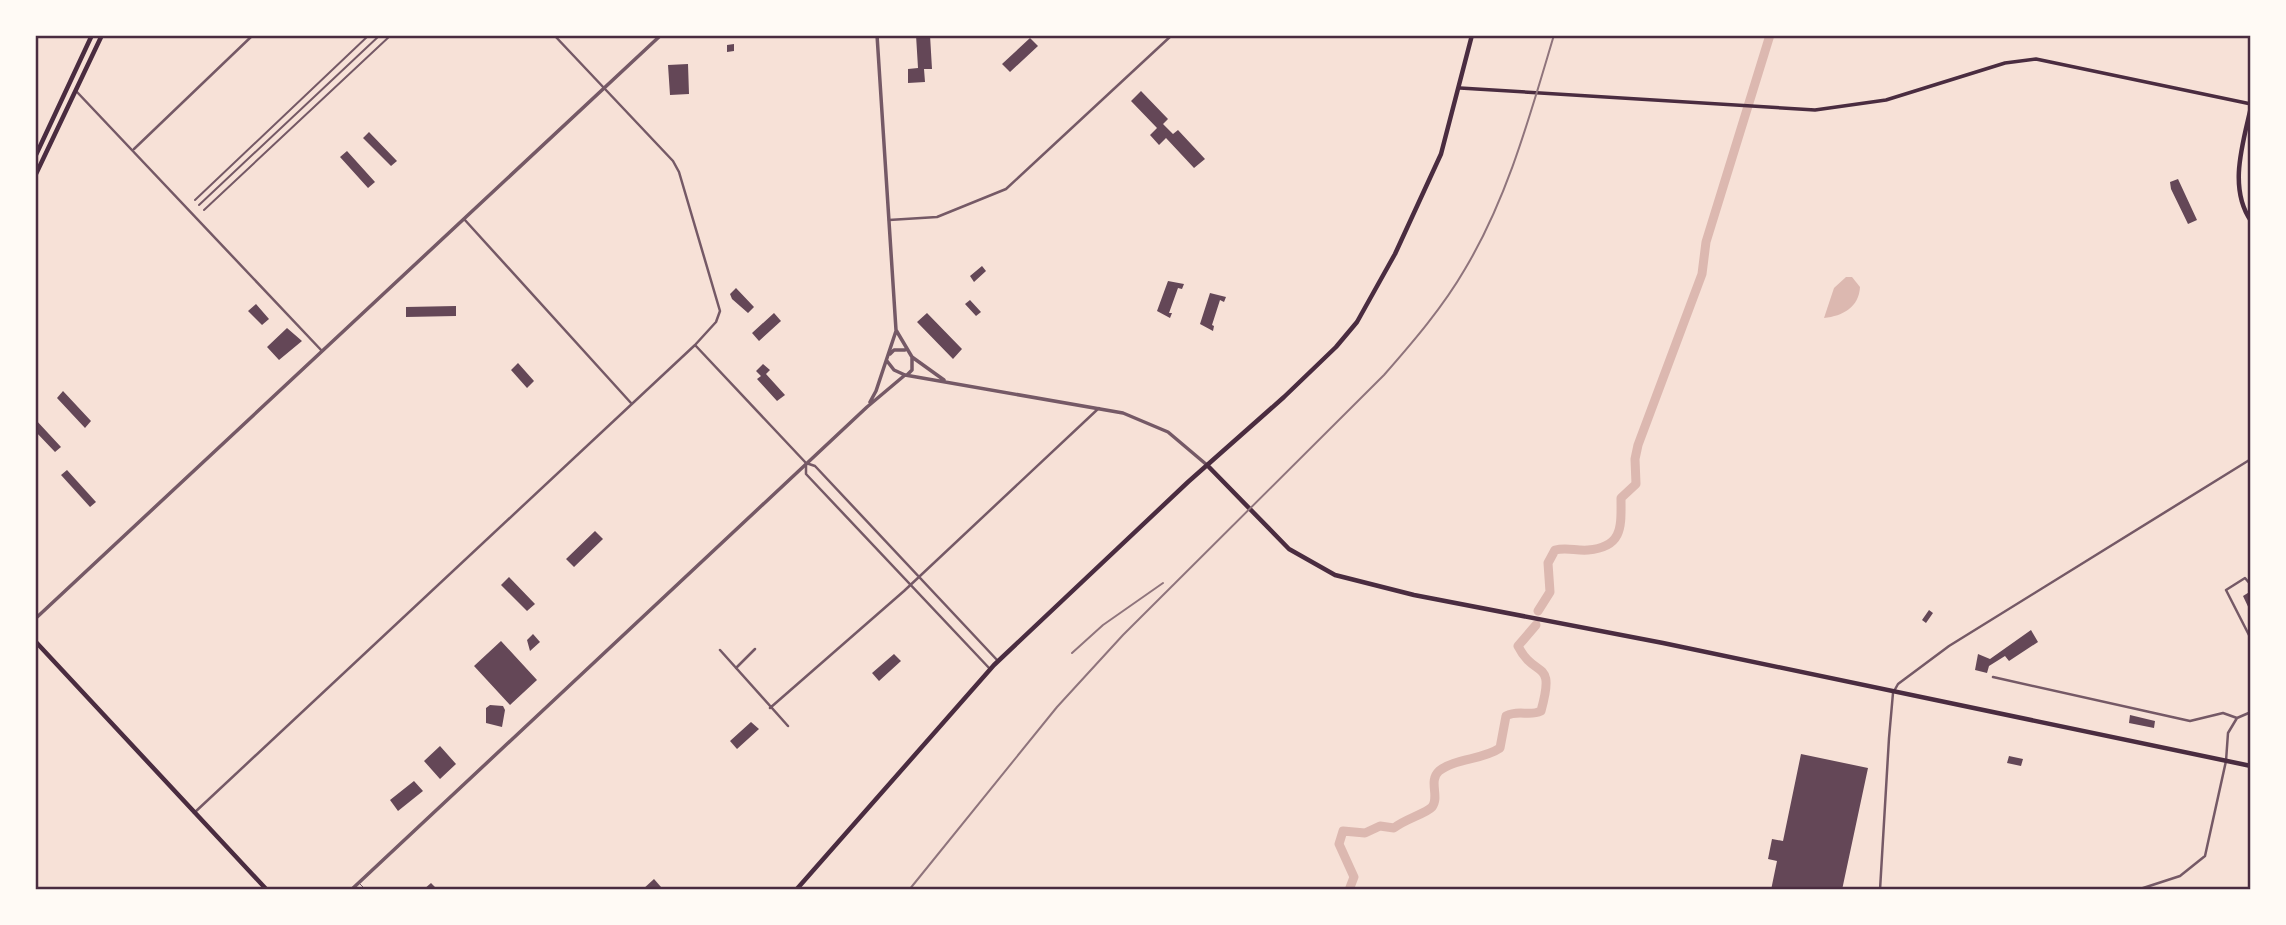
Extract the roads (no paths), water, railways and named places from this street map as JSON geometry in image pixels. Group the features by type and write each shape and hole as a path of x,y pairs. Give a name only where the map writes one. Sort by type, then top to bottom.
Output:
{"main road":[{"path":"35,157 92,35"},
{"path":"35,176 102,35"},
{"path":"796,890 990,669 1336,348 1357,322 1429,184 1460,89 1472,35"},
{"path":"1460,89 1815,110 1861,105 1911,94 2005,63 2036,59 2251,106 2238,173 2242,202 2251,221"},
{"path":"67,85 75,90"},
{"path":"1207,465 1289,549 1335,575 1375,586 2251,766"},
{"path":"35,641 267,890"}],"street":[{"path":"134,149 253,35"},
{"path":"195,200 369,35"},
{"path":"199,205 380,35"},
{"path":"204,210 391,35"},
{"path":"194,813 695,345 716,322 720,311 679,173 673,162 554,35"},
{"path":"35,619 661,35"},
{"path":"867,407 887,361 896,330 877,35"},
{"path":"889,220 937,218 1006,189 1172,35"},
{"path":"75,90 134,149 322,351"},
{"path":"464,219 632,404"},
{"path":"896,330 906,351 944,380"},
{"path":"695,345 806,463 815,466 998,661"},
{"path":"889,355 894,350 906,351"},
{"path":"351,890 806,463 906,375 914,364 912,357"},
{"path":"887,361 894,370 906,375 1099,408 1158,427 1183,443 1207,465"},
{"path":"770,708 919,577 1099,408"},
{"path":"1880,890 1893,693 1898,684 1926,661 2251,459"},
{"path":"806,463 806,474 990,669"},
{"path":"2251,584 2245,578 2226,590 2251,639"},
{"path":"736,668 755,649"},
{"path":"720,650 788,726"},
{"path":"1993,677 2190,721 2223,713 2237,718"},
{"path":"2137,890 2180,876 2205,856 2226,761 2228,733 2237,718 2251,712"}],"lane":[{"path":"359,883 366,890"}],"waterway":[{"path":"1538,611 1550,592 1548,563 1555,550 1600,548 1618,533 1621,498 1636,484 1635,459 1638,445 1702,274 1706,242 1770,35"},
{"path":"1349,890 1354,877 1339,844 1343,831 1365,833 1380,826 1394,828 1429,809 1434,803 1434,779 1439,771 1500,748 1506,716 1541,711 1545,676 1524,656 1518,646 1536,625"}],"railway":[{"path":"909,890 1057,707 1123,635 1384,375 1437,311 1465,269 1494,213 1517,155 1554,35"},
{"path":"1072,653 1103,625 1163,583"}]}
